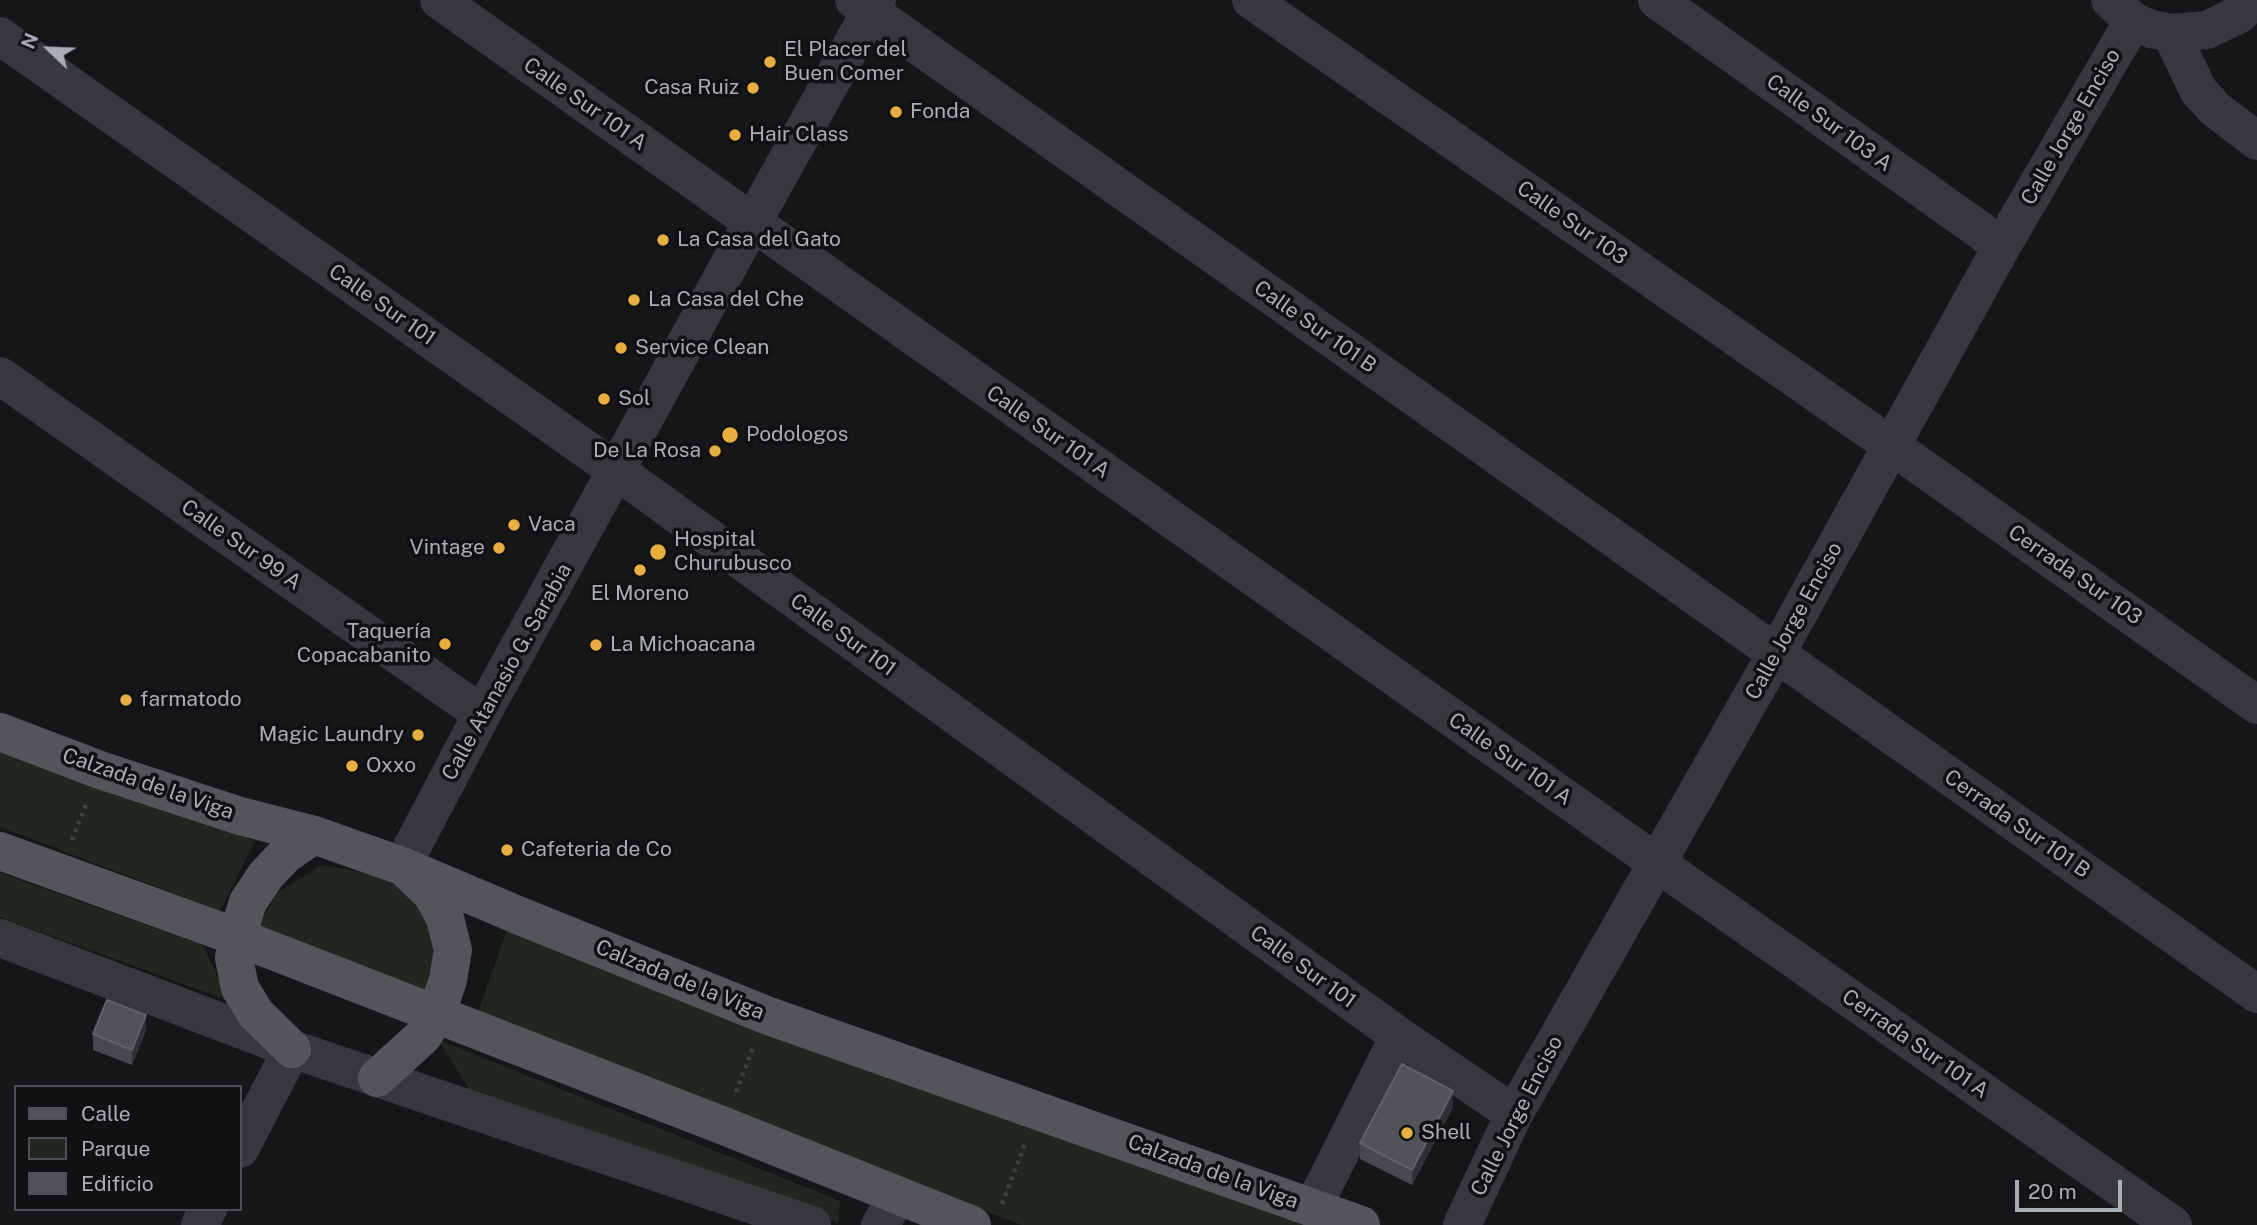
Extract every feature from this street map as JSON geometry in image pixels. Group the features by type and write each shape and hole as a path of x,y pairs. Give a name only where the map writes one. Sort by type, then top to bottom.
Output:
{"main road":[{"name":"Calzada de la Viga","path":"0,732 100,770 240,816 314,835 402,866 533,922 766,1014 1362,1225"},
{"path":"292,1049 256,1014 240,988 234,958 248,901 266,875 286,854 314,835"},
{"path":"0,851 237,937 723,1126 889,1210 986,1219"},
{"path":"377,1078 423,1037 436,1015 448,980 453,950 446,918 432,894 402,866"}],"street":[{"name":"Calle Sur 101 A","path":"439,0 1657,863"},
{"name":"Calle Sur 103","path":"1251,0 1892,446"},
{"name":"Calle Sur 103 A","path":"1657,0 2002,246"},
{"path":"2121,10 2151,29 2171,33 2207,30 2240,13 2251,0"},
{"name":"Calle Atanasio G. Sarabia","path":"402,866 482,714 752,223 867,4"},
{"name":"Calle Sur 101 B","path":"867,4 1776,654"},
{"name":"Calle Jorge Enciso","path":"1462,1225 1514,1114 1776,654 2002,246 2121,10"},
{"path":"2171,33 2198,90 2215,110 2257,141"},
{"name":"Calle Sur 101","path":"0,36 617,471 1399,1036 1514,1114"},
{"name":"Calle Sur 99 A","path":"0,376 482,714"},
{"name":"Cerrada Sur 103","path":"1892,446 2257,705"},
{"name":"Cerrada Sur 101 B","path":"1776,654 2257,994"},
{"name":"Cerrada Sur 101 A","path":"1657,863 2173,1225"},
{"path":"0,938 292,1049 813,1225"},
{"path":"1313,1207 1399,1036"},
{"path":"242,1145 292,1049"}],"path":[{"path":"59,873 100,770"},
{"path":"723,1126 766,1014"},
{"path":"986,1219 1038,1109"}],"green space":[{"path":"0,745 255,841 220,911 0,827"},
{"path":"322,865 378,875 424,901 438,938 427,997 257,930 276,894"},
{"path":"0,873 203,945 229,1001 0,917"},
{"path":"515,907 1323,1225 1022,1225 477,1015"},
{"path":"439,1040 840,1201 838,1223 472,1094"}],"building":[{"path":"107,1000 146,1015 132,1050 93,1034"},
{"name":"Shell","path":"1402,1064 1453,1091 1412,1170 1360,1143"}],"place":[{"name":"El Placer del Buen Comer","path":"770,62"},
{"name":"Casa Ruiz","path":"753,88"},
{"name":"Fonda","path":"896,112"},
{"name":"Hair Class","path":"735,135"},
{"name":"La Casa del Gato","path":"663,240"},
{"name":"La Casa del Che","path":"634,300"},
{"name":"Service Clean","path":"621,348"},
{"name":"Sol","path":"604,399"},
{"name":"Podologos","path":"730,435"},
{"name":"De La Rosa","path":"715,451"},
{"name":"Vaca","path":"514,525"},
{"name":"Vintage","path":"499,548"},
{"name":"Hospital Churubusco","path":"658,552"},
{"name":"El Moreno","path":"640,570"},
{"name":"Taquería Copacabanito","path":"445,644"},
{"name":"La Michoacana","path":"596,645"},
{"name":"farmatodo","path":"126,700"},
{"name":"Magic Laundry","path":"418,735"},
{"name":"Oxxo","path":"352,766"},
{"name":"Cafeteria de Co","path":"507,850"},
{"name":"Shell","path":"1407,1133"}]}
